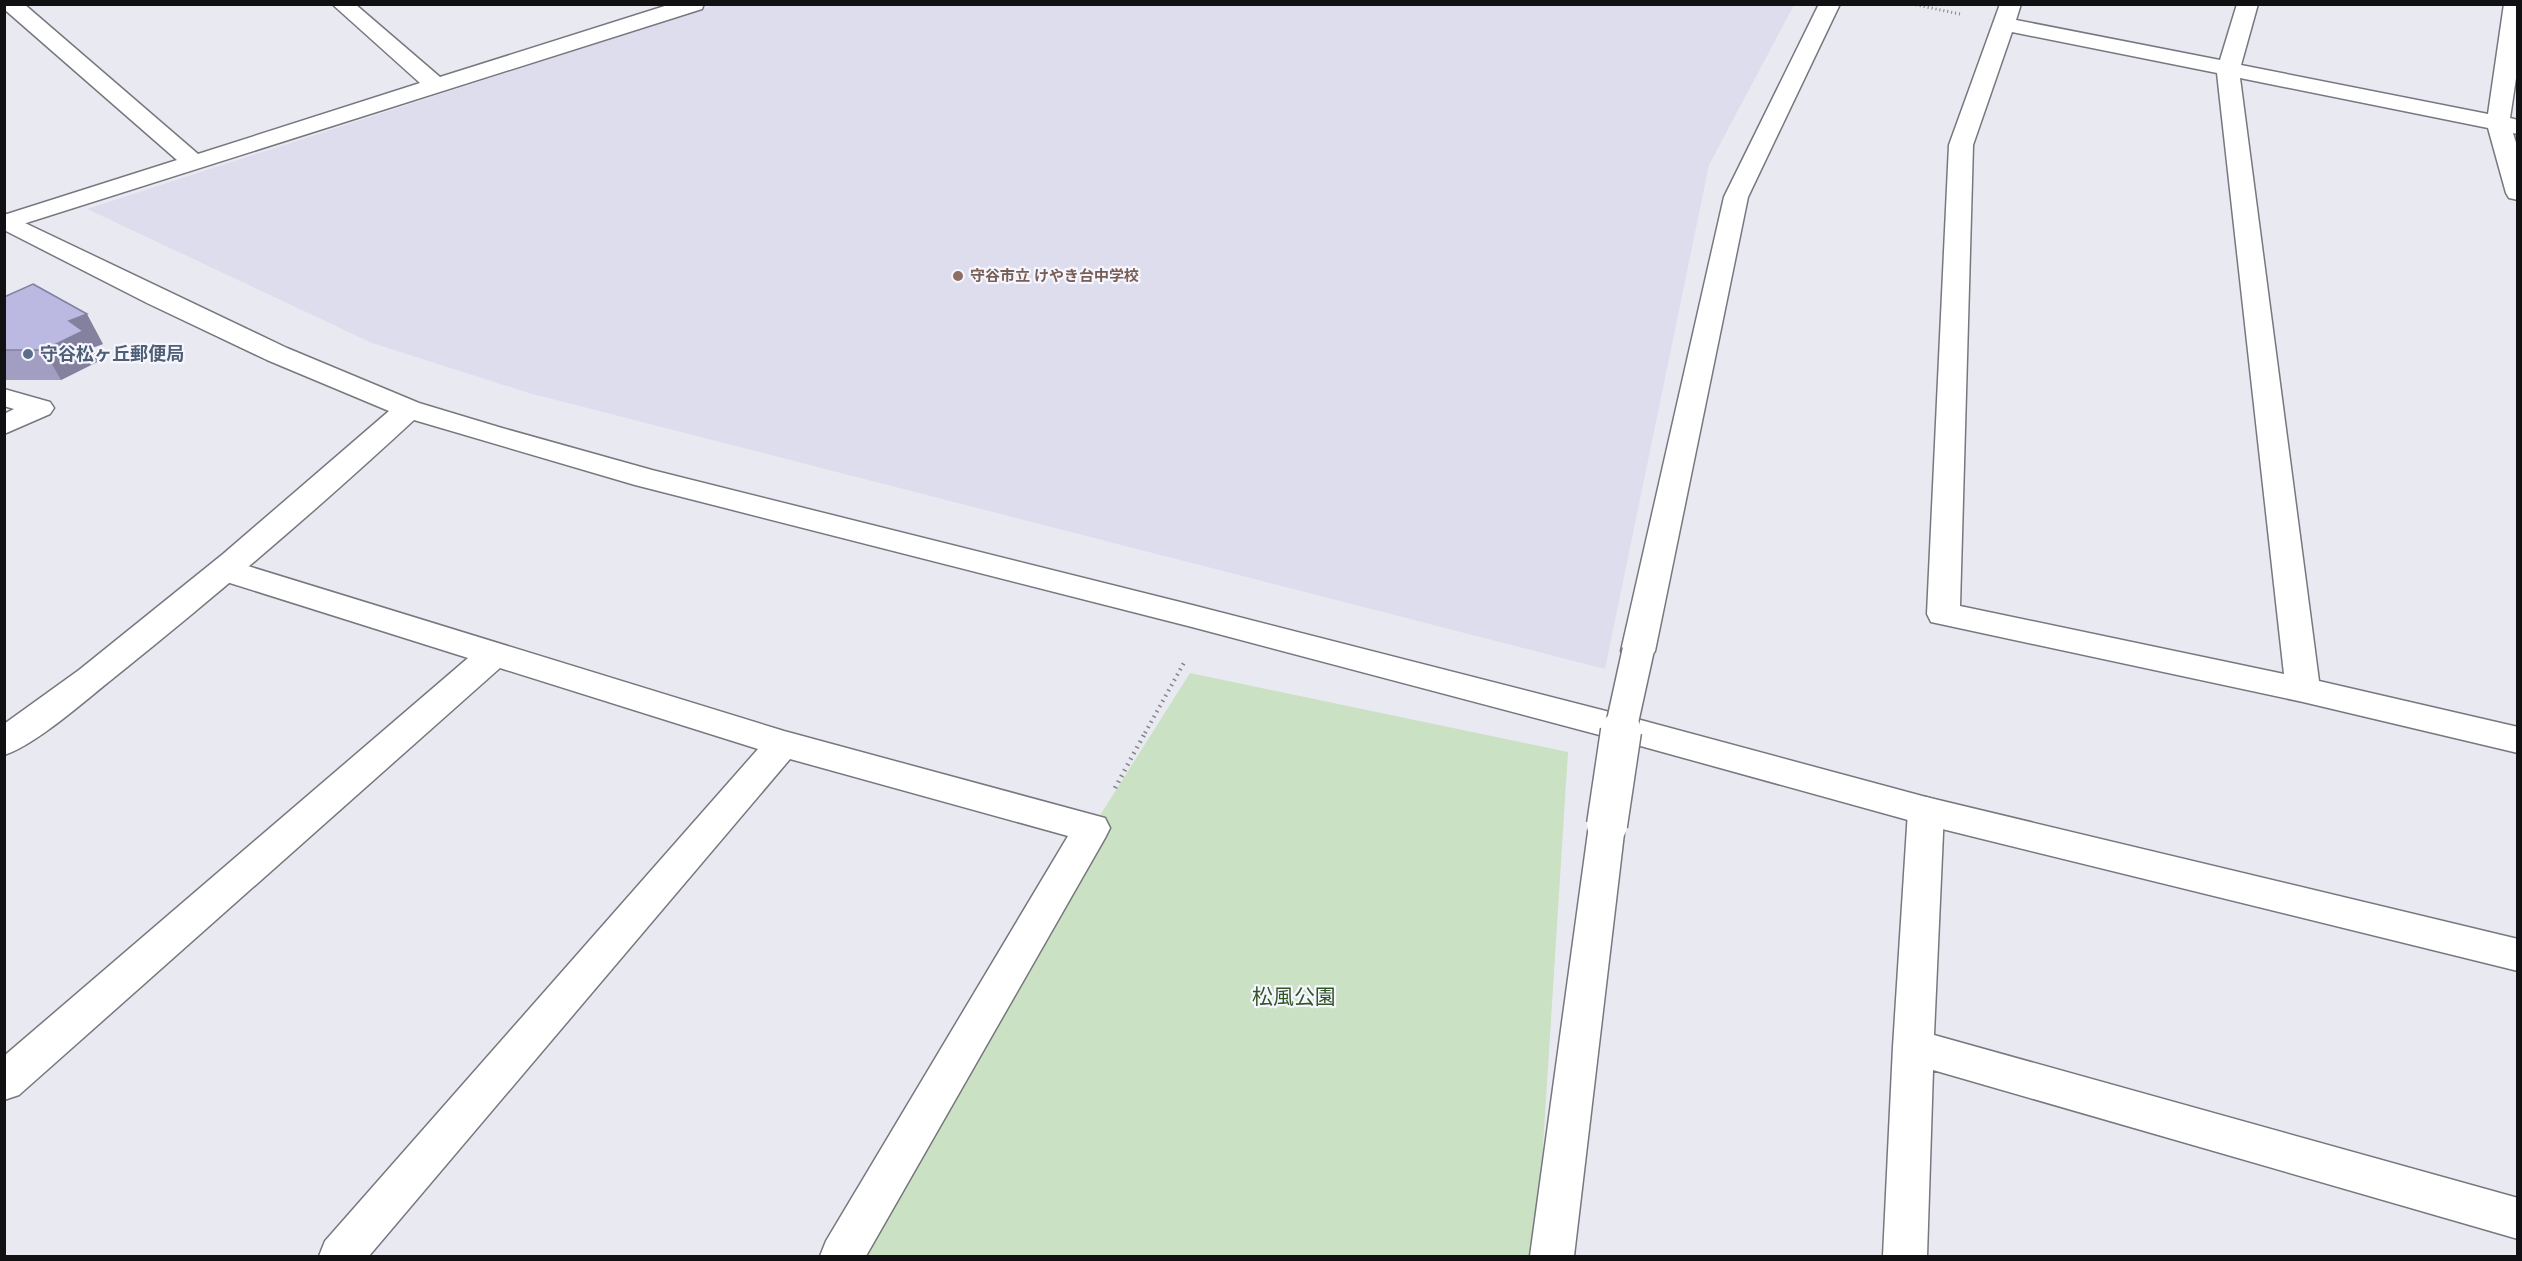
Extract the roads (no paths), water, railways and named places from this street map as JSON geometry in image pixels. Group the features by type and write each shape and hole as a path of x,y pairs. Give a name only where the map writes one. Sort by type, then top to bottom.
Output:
{"street":[{"path":"11,4 194,163"},
{"path":"342,4 437,86"},
{"path":"1552,1257 1618,742 1736,197 1830,4"},
{"path":"2248,4 2228,69 2303,690"},
{"path":"2515,4 2508,125 2517,193"},
{"path":"6,222 437,86 681,6"},
{"path":"2508,125 2228,69 2008,14 1961,145 1943,614 2303,690 2517,740"},
{"path":"6,222 277,354 410,409 646,478 1215,621 1926,811 2517,955"},
{"path":"4,397 40,408 4,425"},
{"path":"4,742 142,638 225,570 322,489 410,409"},
{"path":"225,570 783,744 1092,828 842,1257"},
{"path":"4,1082 493,655"},
{"path":"341,1257 783,744"},
{"path":"1905,1257 1913,1047 1926,811"},
{"path":"1913,1047 2517,1219"}],"place":[{"name":"守谷市立 けやき台中学校","path":"958,276"},
{"name":"守谷松ヶ丘郵便局","path":"28,354"}],"park label":[{"name":"松風公園","path":"1294,997"}]}
